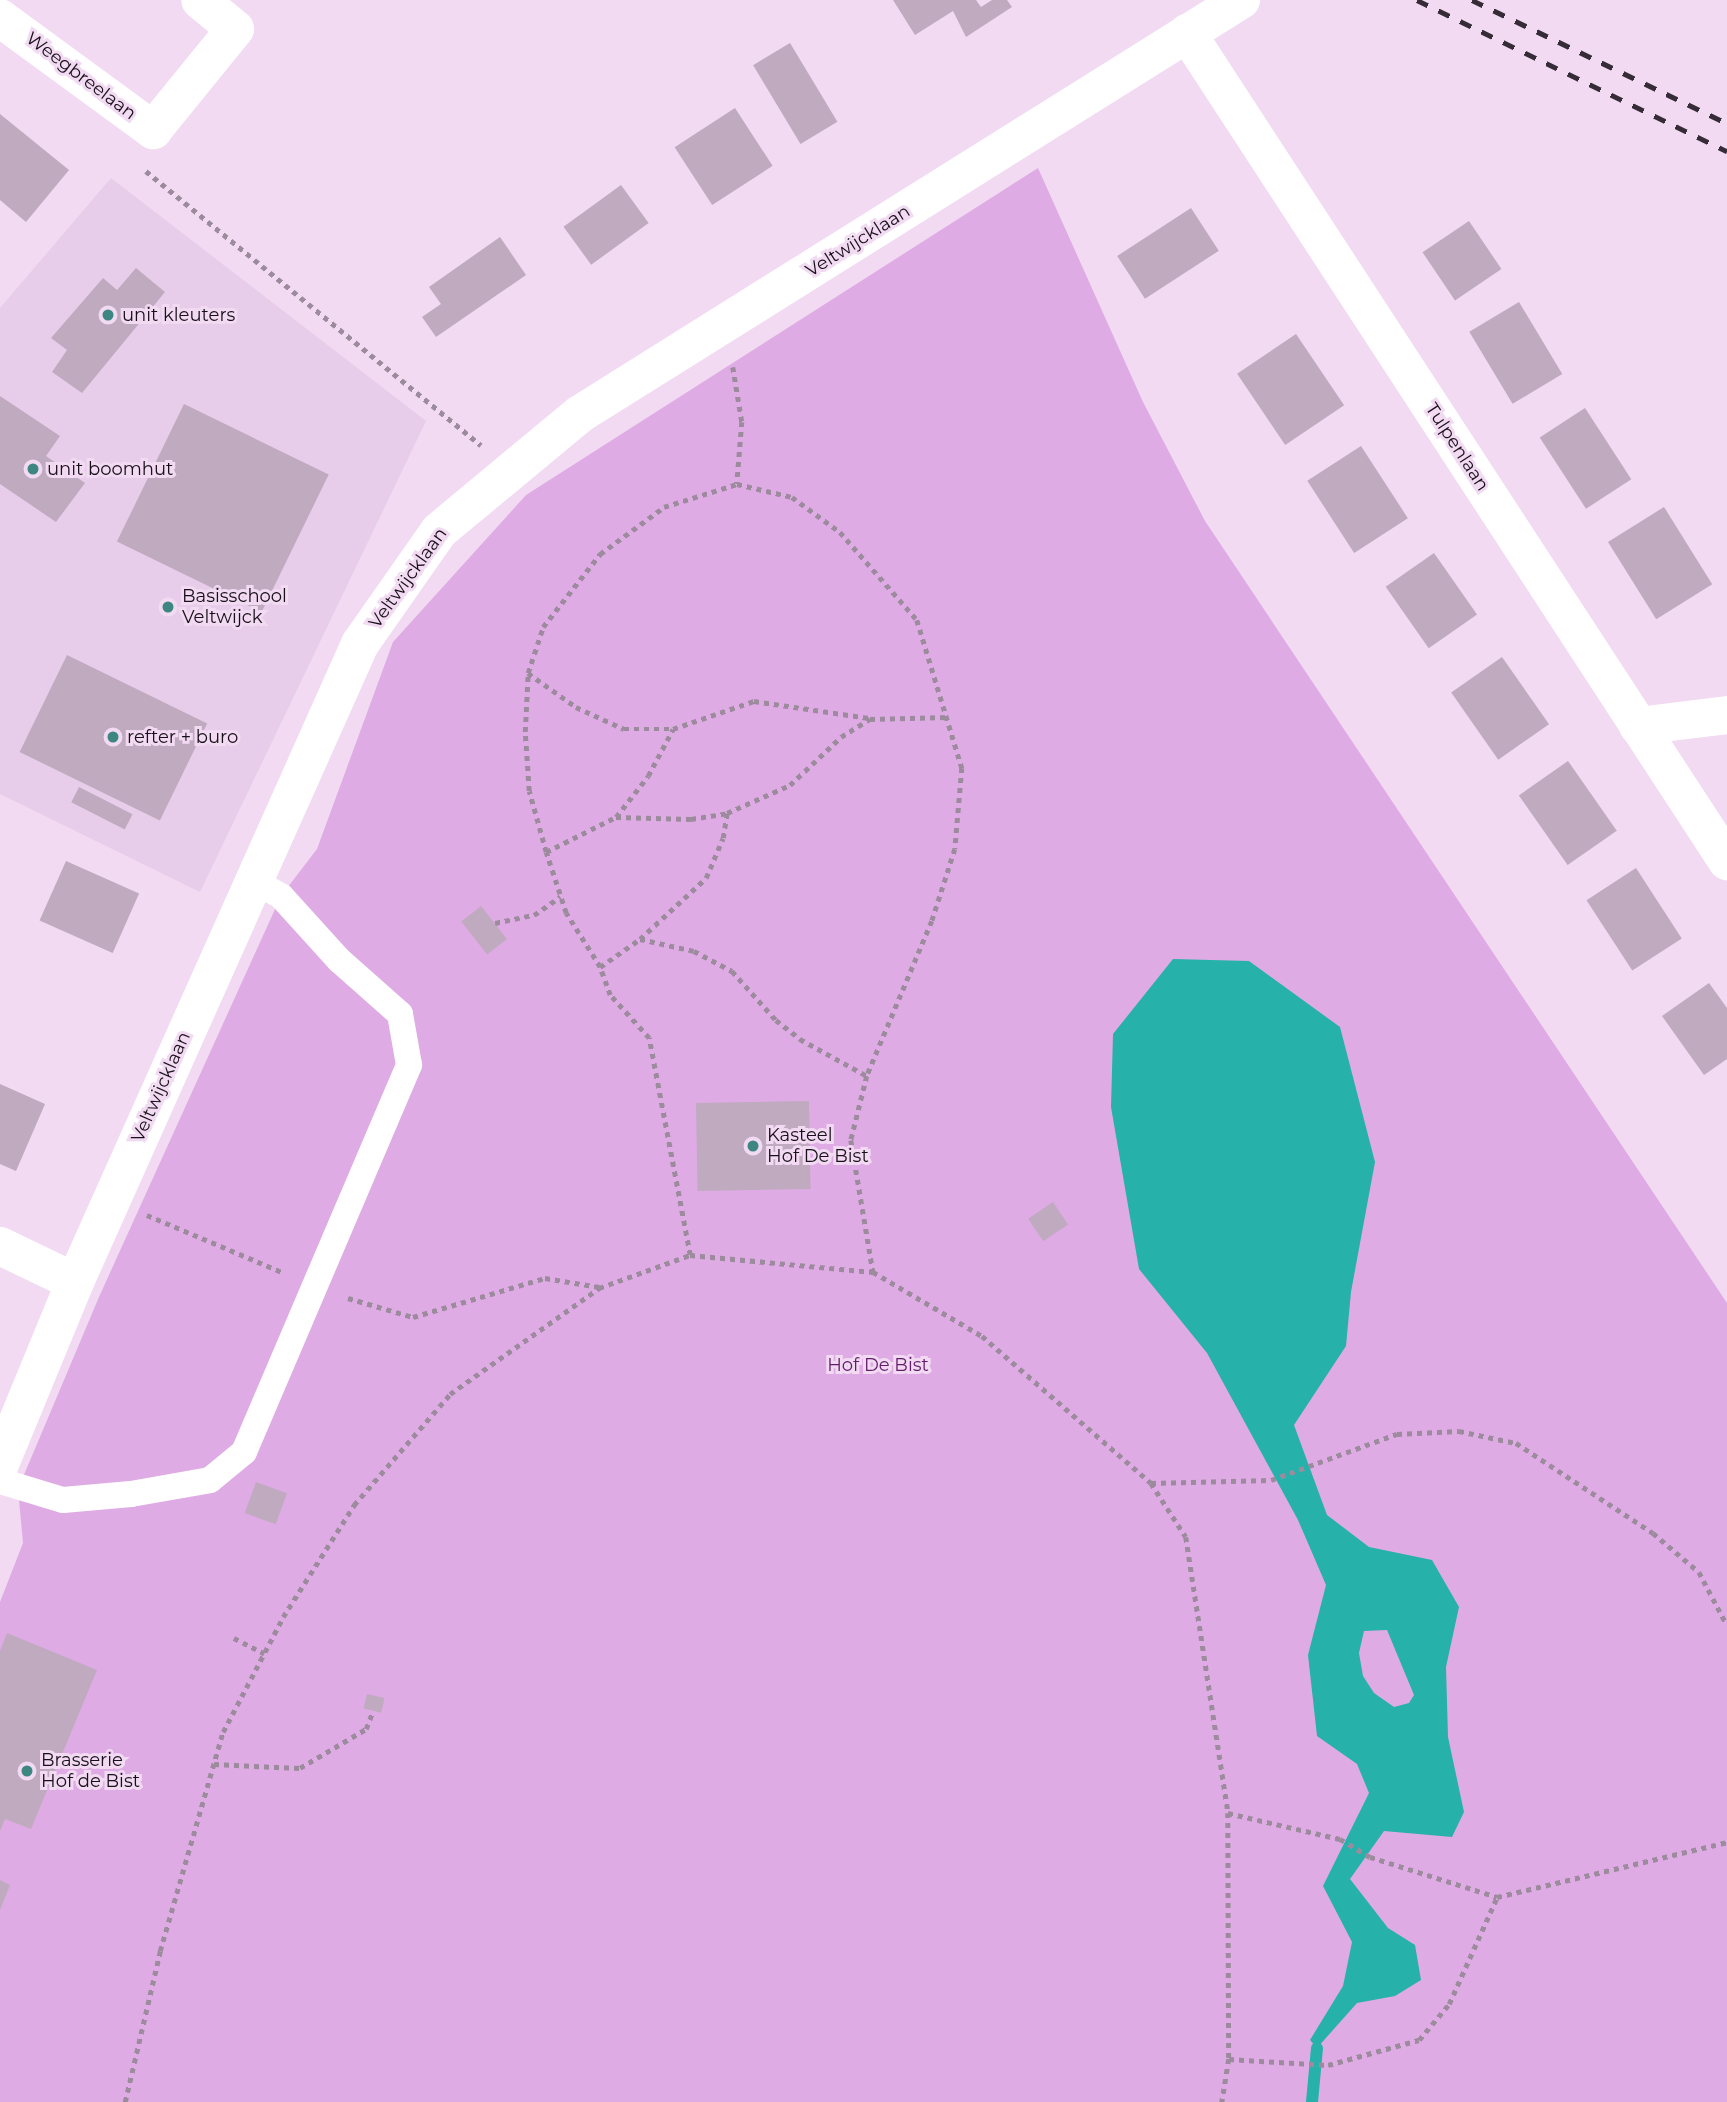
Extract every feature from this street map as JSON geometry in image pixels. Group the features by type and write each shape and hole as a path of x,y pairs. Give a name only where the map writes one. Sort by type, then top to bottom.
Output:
{"street":[{"name":"Weegbreelaan","path":"7,12 153,130 235,29 200,0"},
{"name":"Veltwijcklaan","path":"0,1464 111,1200 252,880 360,644 439,531 510,469 580,414 1241,0"},
{"name":"Tulpenlaan","path":"1187,33 1727,861"},
{"path":"1638,726 1727,715"},
{"path":"0,1247 75,1282"}],"lane":[{"path":"0,1481 63,1500 210,1480 244,1452 409,1065 400,1014 339,960 281,896 252,880"}],"path":[{"path":"153,130 133,160 510,469"},
{"path":"716,331 732,365 742,422 737,484"},
{"path":"690,1255 649,1038 610,995 600,967 560,897 529,791 525,732 528,673 544,627 600,554 664,507 737,484 792,497 841,532 917,620 950,717 962,768 955,849 932,921 867,1076 851,1140 873,1272"},
{"path":"528,673 576,707 624,729 673,729 754,701 870,719 950,717"},
{"path":"615,817 691,819 727,813 790,785 841,737 870,719"},
{"path":"546,852 615,817 648,776 673,729"},
{"path":"600,967 640,939 706,878 723,838 727,813"},
{"path":"495,923 534,915 560,897"},
{"path":"640,939 715,960 732,971 776,1020 800,1039 867,1076"},
{"path":"111,1200 315,1285 413,1317 545,1278 600,1288"},
{"path":"125,2102 160,1951 222,1732 264,1653 354,1505 450,1394 600,1288 690,1255 873,1272 982,1336 1151,1483 1186,1537 1228,1813 1229,2059 1222,2102"},
{"path":"1151,1483 1271,1480 1397,1434 1459,1431 1516,1443 1653,1533 1699,1572 1727,1625"},
{"path":"234,1638 264,1653"},
{"path":"214,1764 300,1768 366,1729 373,1711"},
{"path":"1228,1813 1340,1839 1370,1857 1497,1897 1727,1842"},
{"path":"1229,2059 1297,2061 1328,2065 1419,2039 1455,1994 1497,1897"}],"shaded area":[{"name":"Basisschool Veltwijck","path":"111,178 426,421 200,892 0,794 0,308"},
{"path":"1173,959 1249,961 1340,1027 1375,1162 1351,1292 1346,1346 1294,1425 1327,1515 1369,1547 1432,1560 1459,1607 1446,1667 1448,1737 1464,1812 1452,1837 1384,1831 1350,1879 1388,1928 1415,1945 1421,1980 1395,1996 1357,2003 1317,2048 1310,2040 1343,1986 1352,1942 1323,1886 1369,1793 1357,1764 1317,1736 1308,1655 1326,1585 1298,1520 1207,1353 1139,1269 1111,1107 1113,1034","holes":["1387,1630 1414,1695 1409,1703 1394,1707 1374,1693 1363,1676 1359,1653 1364,1631"]}],"green space":[{"name":"Hof De Bist","path":"1038,168 1143,402 1205,521 1727,1303 1727,2102 0,2102 0,1602 23,1543 18,1489 99,1297 281,896 317,849 393,642 526,495"}],"building":[{"path":"893,0 976,0 981,7 992,0 1007,0 1012,7 966,37 953,11 915,35"},
{"path":"790,43 837,122 801,144 753,65"},
{"path":"735,108 773,166 712,205 675,147"},
{"path":"0,114 69,170 26,222 0,200"},
{"path":"621,185 649,223 591,265 564,227"},
{"path":"1191,208 1219,251 1145,299 1117,256"},
{"path":"1469,221 1501,269 1455,300 1423,252"},
{"path":"500,237 526,275 436,337 422,317 441,304 429,287"},
{"name":"unit kleuters","path":"136,268 165,292 82,393 52,372 67,350 51,338 103,278 117,290"},
{"path":"1519,302 1562,374 1513,404 1469,332"},
{"path":"1296,334 1344,405 1285,445 1237,374"},
{"name":"unit boomhut","path":"0,396 60,436 46,456 85,483 56,522 0,484"},
{"path":"184,404 329,475 262,612 117,542"},
{"path":"1585,408 1631,479 1586,509 1540,437"},
{"path":"1361,446 1408,518 1354,553 1307,481"},
{"path":"1664,507 1712,584 1656,619 1608,542"},
{"path":"1434,553 1477,614 1429,648 1386,587"},
{"name":"refter + buro","path":"67,655 207,723 160,820 20,752"},
{"path":"1502,657 1549,724 1498,760 1451,693"},
{"path":"1568,761 1617,831 1568,865 1519,795"},
{"path":"79,787 132,814 125,829 71,802"},
{"path":"66,861 139,894 113,953 40,920"},
{"path":"1636,868 1682,938 1632,971 1587,900"},
{"path":"481,906 507,939 487,954 461,921"},
{"path":"1709,983 1727,1008 1727,1059 1704,1075 1662,1016"},
{"path":"0,1084 45,1104 16,1171 0,1164"},
{"name":"Kasteel Hof De Bist","path":"809,1101 811,1189 698,1191 696,1103"},
{"path":"1053,1202 1068,1224 1043,1241 1028,1219"},
{"path":"256,1482 287,1493 276,1524 245,1513"},
{"name":"Brasserie Hof de Bist","path":"7,1633 97,1670 31,1829 5,1819 0,1831 0,1651"},
{"path":"367,1694 385,1698 381,1713 364,1709"},
{"path":"0,1880 10,1885 0,1910"}],"waterway":[{"path":"1312,2102 1317,2048"}],"railway":[{"path":"1417,0 1727,151"},
{"path":"1472,0 1727,123"}],"place":[{"name":"unit kleuters","path":"108,315"},
{"name":"unit boomhut","path":"33,469"},
{"name":"Basisschool Veltwijck","path":"168,607"},
{"name":"refter + buro","path":"113,737"},
{"name":"Kasteel Hof De Bist","path":"753,1146"},
{"name":"Brasserie Hof de Bist","path":"27,1771"}]}
